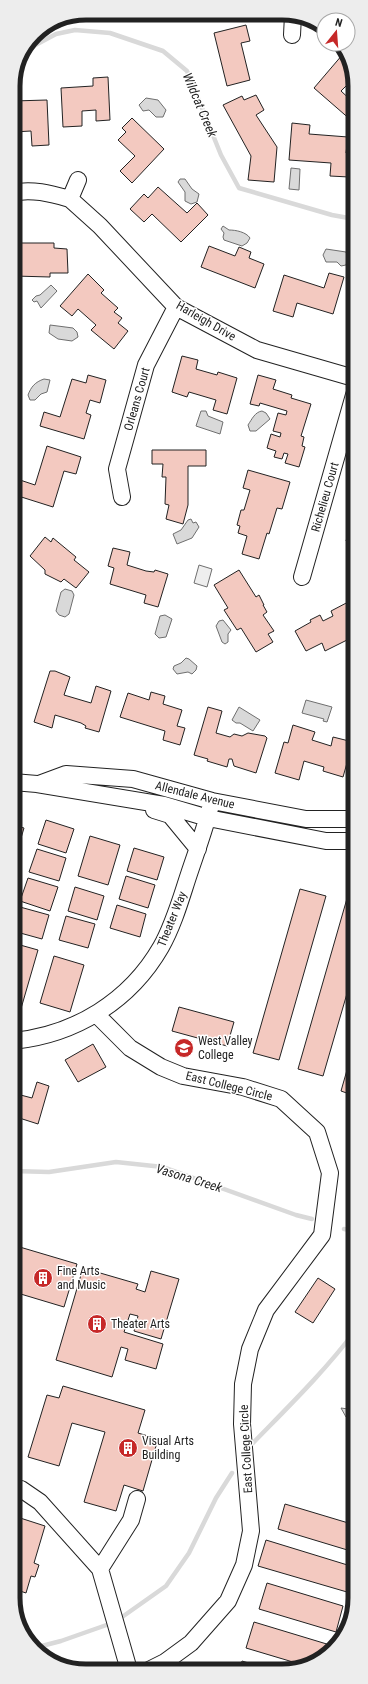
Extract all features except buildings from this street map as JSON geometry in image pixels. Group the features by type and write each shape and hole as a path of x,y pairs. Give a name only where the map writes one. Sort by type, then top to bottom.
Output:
{"street":[{"path":"292,35 293,21"},
{"path":"70,199 78,180"},
{"name":"Harleigh Drive","path":"20,191 46,193 70,199 100,226 176,307 257,350 348,376"},
{"name":"Orleans Court","path":"122,497 117,469 146,365 176,307"},
{"name":"Richelieu Court","path":"302,577 348,416"},
{"name":"Allendale Avenue","path":"37,784 66,774 134,779 212,802 306,820 348,819"},
{"name":"Allendale Avenue","path":"20,783 37,784 164,805 208,818 326,841 348,841"},
{"path":"122,799 170,815 198,849"},
{"name":"Theater Way","path":"20,1041 30,1040 49,1035 97,1015 137,979 161,947 178,908 212,802"},
{"name":"East College Circle","path":"97,1015 130,1048 162,1067 189,1077 243,1087 281,1099 317,1132 330,1173 322,1235 266,1310 250,1349 243,1384 242,1424 251,1531 244,1565 228,1601 191,1643 161,1664"},
{"path":"21,1489 40,1502 100,1569 128,1664"},
{"path":"100,1569 131,1520 137,1499"}],"shaded area":[{"path":"146,98 158,100 166,110 163,117 156,117 149,110 143,111 139,105"},
{"path":"291,168 300,169 299,190 289,189"},
{"path":"180,179 185,179 192,189 199,194 197,202 191,204 185,201 185,192 178,182"},
{"path":"223,226 229,230 243,233 250,238 247,243 242,246 224,240 224,233 221,229"},
{"path":"326,249 346,252 348,258 346,265 341,266 337,262 326,262 323,255"},
{"path":"51,285 57,291 41,308 37,301 34,302 32,300"},
{"path":"50,325 73,328 77,332 78,337 72,341 58,339 49,333"},
{"path":"44,379 50,380 47,392 41,394 35,400 30,400 28,395 32,387"},
{"path":"201,411 206,411 208,416 223,422 220,434 196,426"},
{"path":"262,411 266,413 270,419 256,431 250,431 248,425 252,418"},
{"path":"191,519 193,523 196,522 199,527 192,538 177,544 173,534 181,530 188,520"},
{"path":"199,565 212,569 207,587 194,583"},
{"path":"65,589 72,591 74,595 69,614 65,617 59,615 56,611 61,592"},
{"path":"165,615 172,619 166,637 159,638 155,634 160,616"},
{"path":"223,620 231,630 228,634 228,642 225,644 222,642 216,626 219,621"},
{"path":"186,658 197,666 196,670 192,674 188,672 177,674 173,669 174,666 181,663"},
{"path":"306,700 332,707 327,722 323,721 324,719 302,713"},
{"path":"239,707 260,720 253,731 232,720"},
{"path":"341,1408 348,1409 348,1418"}],"waterway":[{"name":"Wildcat Creek","path":"34,46 56,34 75,30 110,33 163,51 187,71 221,155 239,188 332,215 348,218"},
{"name":"Vasona Creek","path":"20,1171 49,1172 116,1162 163,1167 296,1215 312,1219"},
{"name":"Vasona Creek","path":"344,1229 348,1230"},
{"path":"253,1443 319,1375 348,1340"},
{"path":"41,1646 61,1641 115,1622 166,1586 189,1553 216,1498 232,1473"}],"place":[{"name":"West Valley College","path":"184,1048"},
{"name":"Fine Arts and Music","path":"43,1278"},
{"name":"Theater Arts","path":"97,1324"},
{"name":"Visual Arts Building","path":"128,1448"}]}
